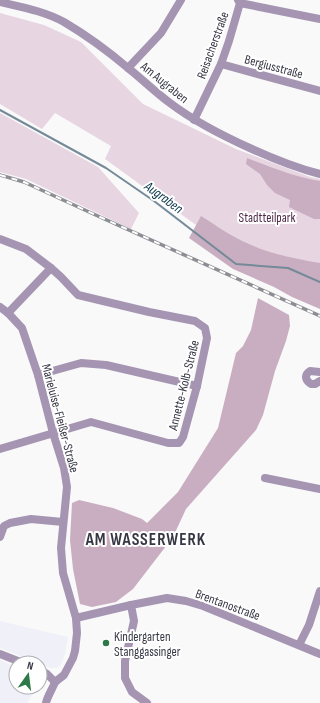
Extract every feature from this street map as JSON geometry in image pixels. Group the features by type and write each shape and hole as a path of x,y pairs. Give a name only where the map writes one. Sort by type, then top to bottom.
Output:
{"street":[{"path":"128,68 161,33 181,0"},
{"name":"Am Augraben","path":"0,2 42,13 63,22 88,37 128,68 158,94 194,120 233,140 276,159 303,170 320,174"},
{"path":"239,2 320,19"},
{"name":"Reisacherstraße","path":"194,120 221,64 229,42 239,2"},
{"name":"Bergiusstraße","path":"221,64 320,91"},
{"name":"Annette-Kolb-Straße","path":"0,239 26,249 62,277 78,295 195,321 205,328 207,338 197,386 183,437 179,443 168,443 91,422 0,449"},
{"path":"8,313 50,268"},
{"name":"Marieluise-Fleißer-Straße","path":"0,307 22,328 38,375 64,468 67,486 61,548 63,573 76,618 76,651 64,675 55,682 51,692 44,702"},
{"path":"38,375 81,363 106,365 197,386"},
{"path":"320,372 310,371 307,373 306,378 307,382 311,384 315,384 320,381"},
{"path":"265,478 320,489"},
{"path":"0,537 4,526 10,523 31,519 63,522"},
{"path":"299,645 309,625 320,591"},
{"name":"Brentanostraße","path":"76,618 167,598 203,606 320,654"},
{"path":"131,605 134,621 125,661 125,678 132,692 147,703"},
{"path":"48,675 55,682"}],"shaded area":[{"path":"247,158 292,174 320,181 320,219 314,219 289,207 290,200 275,193 267,185 260,174 246,164"},
{"path":"201,216 237,238 257,248 284,256 320,263 320,309 233,269 189,238"},
{"path":"258,298 289,315 290,326 275,371 263,415 256,430 186,509 173,537 133,589 116,602 92,607 80,604 73,569 70,540 72,503 79,500 113,508 142,519 147,523 178,492 218,428 236,353 243,346 251,330"},
{"path":"0,621 68,637 65,654 61,665 56,668 48,667 48,655 18,655 0,648"},
{"path":"0,660 8,664 8,695 32,695 27,703 0,703"}],"green space":[{"name":"Stadtteilpark","path":"0,13 44,25 81,42 143,104 236,149 310,177 320,179 320,295 196,227 196,225 105,159 111,146 55,113 42,129 0,104"},
{"path":"0,113 98,167 139,213 131,229 26,179 0,172"}],"waterway":[{"name":"Augraben","path":"0,110 106,168 154,201 236,264 288,268 320,282"}],"railway":[{"path":"0,175 24,182 320,316"}],"place":[{"name":"Kindergarten Stanggassinger","path":"106,643"}],"district":[{"name":"AM WASSERWERK","path":"146,539"}]}
